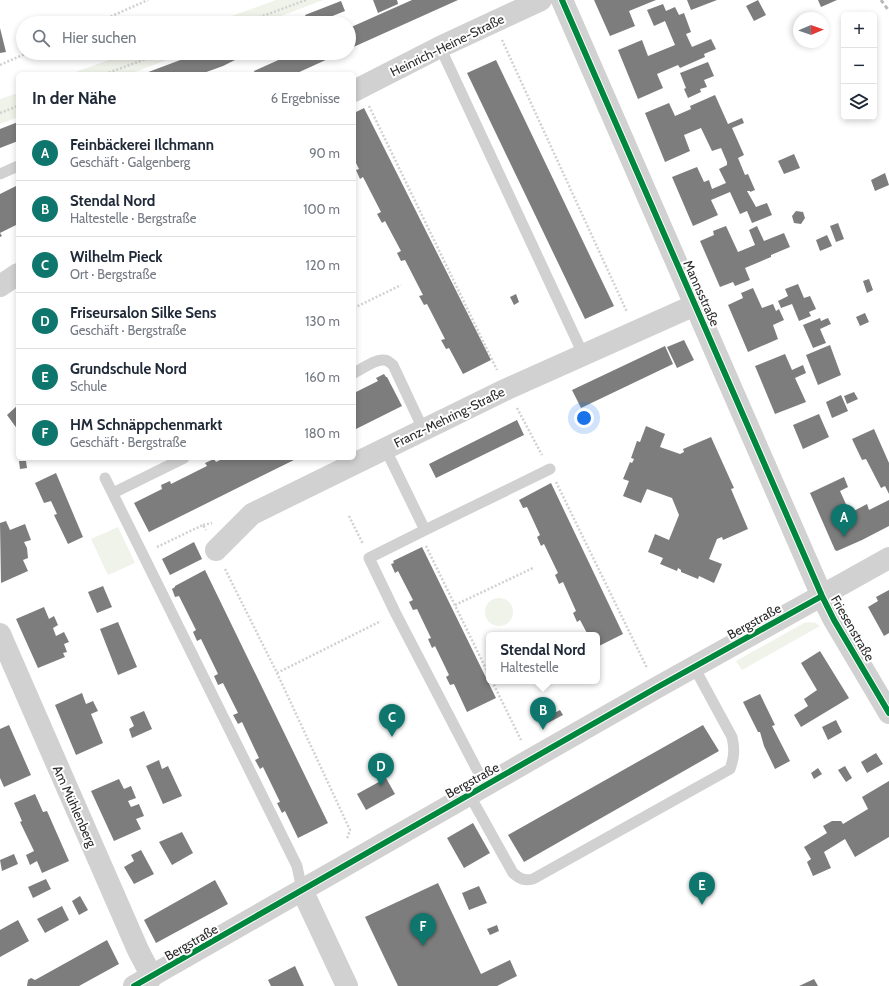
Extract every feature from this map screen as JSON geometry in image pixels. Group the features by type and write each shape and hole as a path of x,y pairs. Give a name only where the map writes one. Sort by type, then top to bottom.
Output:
{"street":[{"name":"Heinrich-Heine-Straße","path":"357,90 440,47 541,0"},
{"name":"Mannsstraße","path":"562,0 822,596"},
{"path":"0,286 16,275"},
{"name":"Franz-Mehring-Straße","path":"216,550 252,514 507,389 695,305"},
{"name":"Bergstraße","path":"143,981 656,688 889,558"},
{"name":"Friesenstraße","path":"822,596 834,620 889,713"},
{"name":"Am Mühlenberg","path":"0,634 138,950 143,981"},
{"path":"302,890 347,986"}],"lane":[{"path":"440,47 583,354"},
{"path":"0,174 16,167"},
{"path":"356,372 377,362 384,360 388,361 392,365 423,429"},
{"path":"385,448 422,531"},
{"path":"113,494 180,460"},
{"path":"550,469 369,558 477,790 513,873 519,879 532,879 730,769 734,759 732,737 694,667"},
{"path":"105,478 297,866 302,890"}],"path":[{"path":"112,16 148,0"},
{"path":"263,16 306,0"},
{"path":"493,22 636,332"},
{"path":"0,65 16,58"},
{"path":"110,72 143,60"},
{"path":"357,90 507,389 550,469 656,688"},
{"path":"0,112 16,107"},
{"path":"356,307 401,285"},
{"path":"349,516 369,558"},
{"path":"143,554 203,525 277,673 350,830 344,845 353,861"},
{"path":"422,531 455,605 486,669"},
{"path":"455,605 533,568"},
{"path":"277,673 396,614"},
{"path":"493,684 531,760"}],"shaded area":[{"path":"276,0 323,0 281,16 231,16"},
{"path":"109,60 167,60 135,72 76,72"},
{"path":"16,94 16,118 0,124 0,99"},
{"path":"118,527 135,563 108,575 91,539"},
{"path":"499,598 505,599 509,602 512,606 512,618 509,622 505,625 499,626 493,625 489,622 486,618 485,612 486,606 489,602 493,599"},
{"path":"804,623 816,623 820,626 742,670 736,661"}],"building":[{"path":"373,0 397,0 398,4 378,13"},
{"path":"412,0 458,0 356,46 356,25"},
{"path":"594,0 656,0 629,11 635,26 610,36"},
{"path":"687,0 717,0 691,10"},
{"path":"758,0 766,15 754,21 746,6"},
{"path":"818,0 837,0 821,7"},
{"path":"341,1 345,11 332,16 305,15"},
{"path":"663,4 666,11 675,7 679,15 684,13 691,32 686,34 692,47 711,39 716,49 704,54 705,57 680,68 678,65 657,74 663,88 638,99 618,50 642,40 648,56 675,45 665,21 654,26 647,10"},
{"path":"0,28 6,52 0,53"},
{"path":"180,60 235,60 206,72 148,72"},
{"path":"278,60 326,60 299,72 254,71"},
{"path":"496,60 614,306 585,319 467,73"},
{"path":"708,62 714,76 704,80 707,87 700,89 701,92 688,98 680,73"},
{"path":"715,95 728,124 742,118 744,123 732,128 744,155 738,158 745,175 748,174 755,190 750,192 747,191 756,207 767,203 772,215 752,223 747,211 740,214 730,192 711,200 718,215 693,226 672,177 697,167 704,182 709,180 712,189 726,183 719,169 727,165 727,162 721,148 712,151 701,128 684,135 690,151 665,162 645,113 669,103 675,116 691,109 690,106"},
{"path":"364,108 491,360 463,374 449,348 446,349 441,340 445,339 427,304 424,305 419,296 423,295 405,260 401,261 397,253 401,251 385,221 382,223 377,214 381,212 363,177 360,179 356,170 359,169 356,163 356,112"},
{"path":"16,123 16,142 0,148 0,129"},
{"path":"794,154 800,168 784,174 778,161"},
{"path":"885,173 889,185 875,191 871,180"},
{"path":"16,186 16,225 0,233 0,194"},
{"path":"796,211 803,212 805,218 801,224 794,223 792,216"},
{"path":"838,223 844,239 836,242 830,226"},
{"path":"726,226 738,252 755,245 749,230 757,226 764,241 784,233 790,247 745,268 750,280 735,286 733,282 720,287 700,241 714,235 713,231"},
{"path":"827,235 832,246 820,251 816,240"},
{"path":"869,279 873,290 867,293 863,281"},
{"path":"798,284 804,298 810,296 816,309 809,312 811,316 799,321 792,304 781,308 778,301 788,296 785,289"},
{"path":"753,288 762,308 773,304 776,311 779,309 784,320 773,325 778,339 748,352 728,305 743,298 741,293"},
{"path":"516,294 519,302 514,305 510,297"},
{"path":"865,313 869,322 860,326 856,317"},
{"path":"820,318 821,321 828,318 831,324 820,329 826,343 813,348 803,325"},
{"path":"684,340 694,360 677,368 667,347"},
{"path":"830,345 841,375 818,385 806,355"},
{"path":"665,346 673,364 581,408 572,390"},
{"path":"785,354 792,370 803,365 806,373 795,378 806,402 775,414 755,366"},
{"path":"384,374 387,377 402,406 356,429 356,392 378,381 376,378"},
{"path":"854,392 858,399 847,404 844,396"},
{"path":"841,395 848,411 832,418 826,402"},
{"path":"16,407 16,427 7,415"},
{"path":"819,414 829,437 803,449 793,425"},
{"path":"517,420 524,435 436,478 429,464"},
{"path":"646,426 665,434 660,447 680,454 684,452 683,449 711,437 734,488 731,489 748,529 723,540 722,537 717,539 709,559 722,564 714,583 699,576 698,579 681,572 678,568 677,571 660,564 663,558 648,552 655,534 669,540 679,515 672,498 647,489 641,503 623,496 629,481 623,479 630,462 632,463 634,459 631,458 637,441 640,442"},
{"path":"874,429 889,463 889,494 885,486 881,488 866,459 862,460 852,439"},
{"path":"212,460 215,460 216,462 220,460 294,460 149,532 134,503 162,489 161,485 170,481 171,484 207,466 205,463"},
{"path":"19,461 26,461 27,468 20,469"},
{"path":"56,473 83,537 68,544 54,515 57,514 51,501 44,503 35,483"},
{"path":"844,477 848,487 840,491 850,513 867,504 869,510 889,500 889,526 837,551 835,550 810,493"},
{"path":"551,483 623,634 600,646 600,632 586,632 580,620 577,622 573,613 576,611 563,582 559,584 555,575 558,573 544,544 541,546 537,537 540,535 527,507 523,508 519,500"},
{"path":"6,521 10,530 25,524 31,540 24,542 27,548 28,558 23,560 28,571 1,583 0,523"},
{"path":"194,542 202,559 170,575 162,559"},
{"path":"422,547 486,678 486,684 489,684 496,698 467,712 454,684 450,685 446,677 449,675 435,646 432,648 428,639 431,638 417,609 413,610 409,602 413,600 398,571 395,573 391,564 394,563 393,561"},
{"path":"205,570 328,823 298,838 285,811 282,813 277,803 280,802 263,767 260,769 255,760 259,758 242,722 238,724 233,715 238,713 223,683 218,685 214,676 218,674 201,639 197,641 193,632 196,630 179,596 175,597 172,589"},
{"path":"103,586 112,607 97,613 88,592"},
{"path":"889,590 889,633 884,636 868,607 878,601 876,597"},
{"path":"44,607 49,619 54,616 58,625 53,628 56,636 64,632 69,642 64,644 67,652 63,653 65,657 38,668 16,619"},
{"path":"118,622 137,667 118,675 100,629"},
{"path":"820,651 849,698 801,727 794,715 808,706 804,699 817,690 801,663"},
{"path":"82,693 86,704 93,701 98,711 91,714 103,743 76,755 55,705"},
{"path":"760,694 775,725 772,726 790,761 775,769 764,746 760,732 758,732 743,702"},
{"path":"560,710 563,715 542,726 539,721"},
{"path":"144,711 152,729 132,738 129,729 134,726 130,717"},
{"path":"836,720 842,732 828,740 822,727"},
{"path":"9,725 31,775 4,787 0,778 0,729"},
{"path":"703,725 719,751 524,862 508,835"},
{"path":"876,753 883,764 867,773 861,762"},
{"path":"159,760 162,769 168,766 182,796 163,804 146,766"},
{"path":"845,766 852,778 846,782 838,770"},
{"path":"818,768 822,774 814,779 811,773"},
{"path":"386,778 395,794 366,810 357,794"},
{"path":"119,779 124,789 131,786 136,798 128,801 131,807 139,804 144,816 136,819 141,829 114,841 91,791"},
{"path":"889,781 889,837 855,857 845,839 824,852 831,868 813,876 807,862 811,859 804,847 827,833 823,826 832,821 841,821 843,824 868,809 862,797"},
{"path":"35,794 43,812 47,811 69,861 42,873 37,861 30,865 26,855 34,851 20,822 22,821 14,803"},
{"path":"473,823 490,853 464,868 447,838"},
{"path":"182,832 193,853 172,865 159,842"},
{"path":"141,850 154,874 134,884 124,867 134,861 131,855"},
{"path":"14,854 18,864 2,871 0,860"},
{"path":"46,879 51,889 33,898 28,887"},
{"path":"215,880 228,904 156,943 144,920"},
{"path":"438,883 481,974 510,960 517,976 497,986 398,986 365,917"},
{"path":"479,886 487,903 469,910 462,893"},
{"path":"80,896 88,910 79,915 72,901"},
{"path":"62,906 69,920 45,933 37,919"},
{"path":"18,920 29,941 0,957 0,930"},
{"path":"497,925 499,931 490,935 487,929"},
{"path":"107,940 119,964 79,986 27,986 28,980 31,978 35,980"},
{"path":"295,966 304,986 271,986 268,980"},
{"path":"814,979 818,986 799,986"}],"railway":[{"path":"881,0 889,11"}],"cycle path":[{"path":"562,0 822,596 834,620 889,713"},
{"path":"134,986 656,688 822,596"}],"place":[{"name":"Feinbäckerei Ilchmann","path":"844,537"},
{"name":"Stendal Nord","path":"543,730"},
{"name":"Wilhelm Pieck","path":"392,737"},
{"name":"Friseursalon Silke Sens","path":"381,786"},
{"name":"Grundschule Nord","path":"702,905"},
{"name":"HM Schnäppchenmarkt","path":"423,946"}]}
